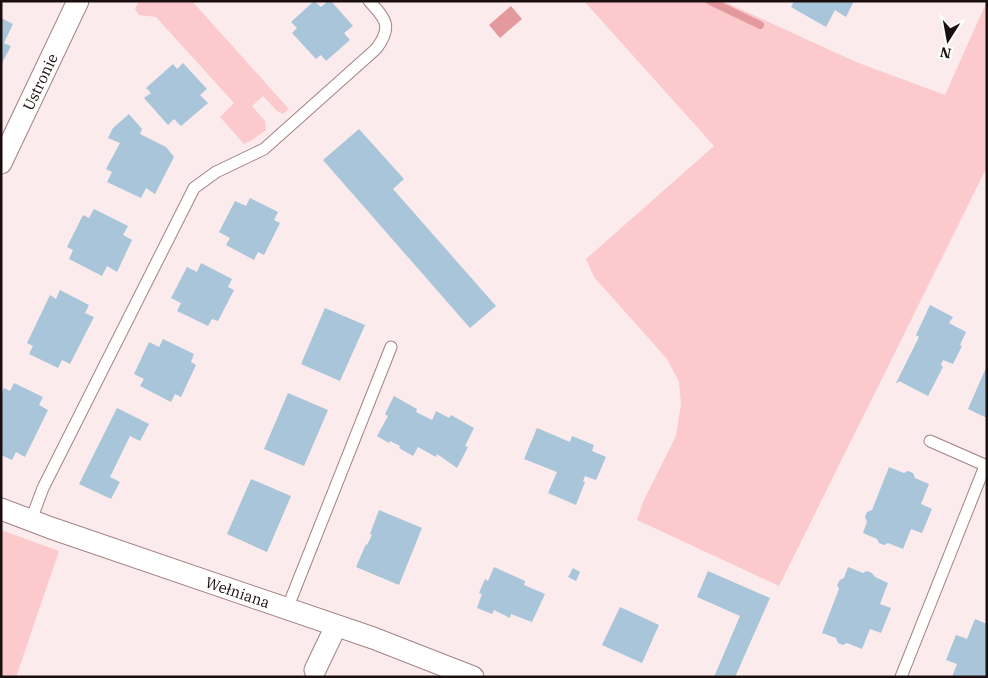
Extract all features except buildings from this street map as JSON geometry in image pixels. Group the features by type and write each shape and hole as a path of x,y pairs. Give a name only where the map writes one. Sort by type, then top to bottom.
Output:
{"street":[{"name":"Ustronie","path":"3,154 78,1"},
{"name":"Wełniana","path":"1,509 336,626 474,677"},
{"path":"315,670 336,626"}],"lane":[{"path":"31,520 43,488 194,188 216,172 264,149 376,49 382,41 387,23 369,1"},
{"path":"287,609 392,347"},
{"path":"901,677 986,466 930,441"}],"shaded area":[{"path":"139,1 192,1 289,109 283,114 277,111 263,96 252,106 265,121 266,130 244,144 220,117 234,103 156,17 139,15 135,9"},
{"path":"584,1 723,1 856,62 945,95 987,1 987,167 779,586 637,520 643,502 676,436 681,404 679,382 667,359 594,277 586,259 714,146"},
{"path":"511,6 522,19 500,38 489,25"},
{"path":"1,530 59,551 16,677 1,677"}],"waterway":[{"path":"710,1 760,25"}]}
